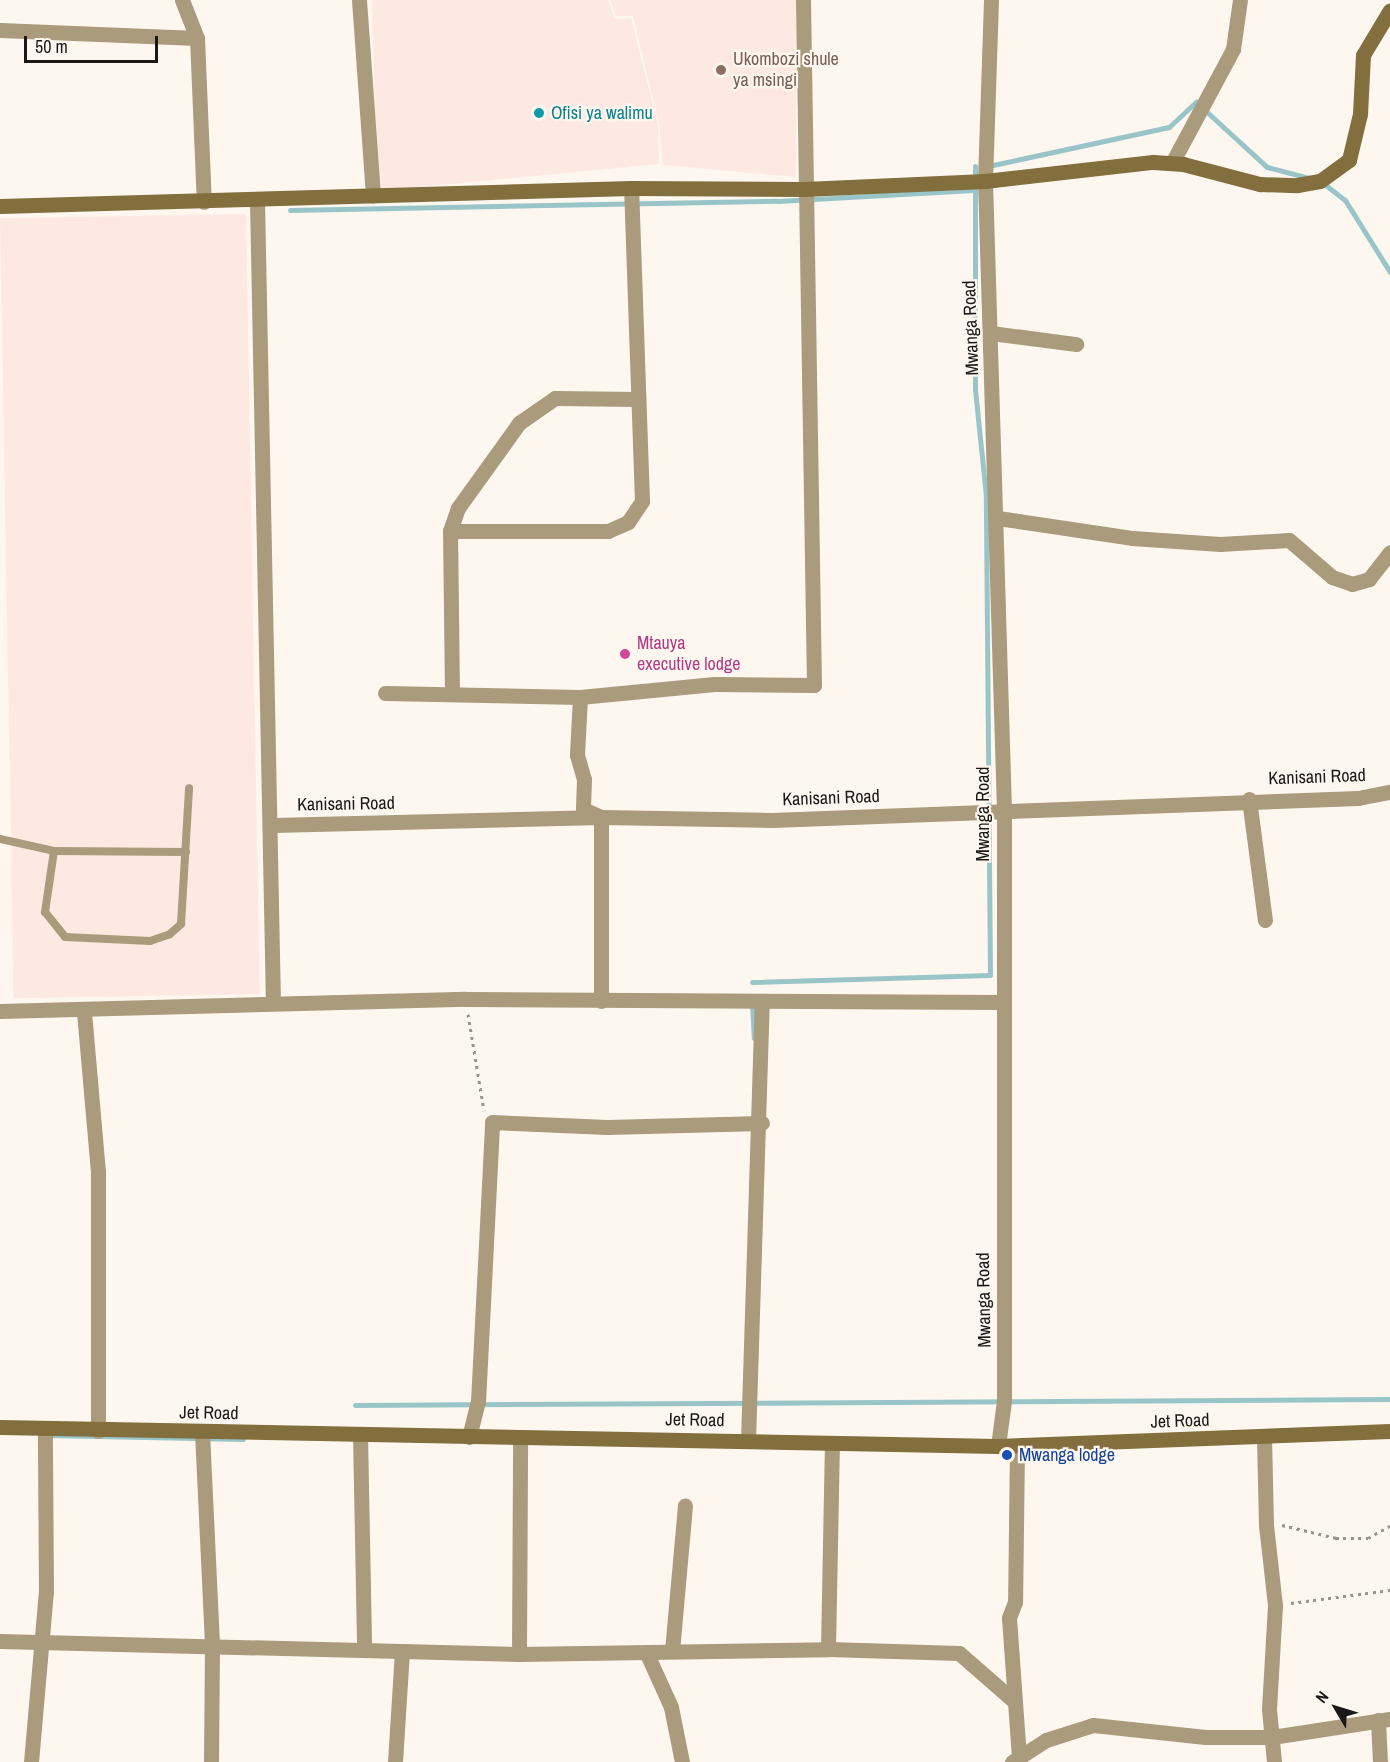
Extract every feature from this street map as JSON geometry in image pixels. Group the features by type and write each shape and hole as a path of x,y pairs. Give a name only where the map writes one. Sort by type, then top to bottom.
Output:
{"street":[{"path":"182,0 197,38 204,202"},
{"path":"359,0 373,196"},
{"path":"385,693 580,697 714,684 814,685 804,189 803,0"},
{"name":"Mwanga Road","path":"991,0 985,181 998,519 1004,811 1000,1002 1004,1401 998,1446"},
{"path":"1172,163 1233,49 1240,0"},
{"path":"0,206 257,201 631,188 804,189 985,181 1172,163 1260,184 1298,185 1338,172 1355,147 1363,56 1390,10"},
{"path":"0,30 197,38"},
{"path":"450,531 608,531 628,522 642,501 631,188"},
{"path":"257,201 273,825 273,1003"},
{"path":"991,333 1076,344"},
{"path":"452,693 450,531 484,467 519,423 555,398 638,399"},
{"path":"998,519 1132,538 1220,544 1289,540 1332,577 1352,584 1369,579 1390,552"},
{"path":"580,697 577,755 584,779 583,808 601,817 601,1001"},
{"name":"Kanisani Road","path":"273,825 601,817 772,820 1249,799 1358,798 1390,792"},
{"path":"1249,799 1265,920"},
{"path":"0,1011 84,1012 273,1003 466,999 1000,1002"},
{"path":"748,1441 762,1123 762,1001"},
{"path":"84,1012 98,1172 98,1431"},
{"path":"469,1437 478,1402 492,1122 607,1127 762,1123"},
{"name":"Jet Road","path":"0,1427 98,1431 998,1446 1390,1431"},
{"path":"31,1762 42,1641 45,1429"},
{"path":"202,1432 212,1646 211,1762"},
{"path":"360,1434 364,1649"},
{"path":"519,1654 520,1437"},
{"path":"1264,1437 1266,1525 1275,1605 1272,1737 1274,1762"},
{"path":"828,1649 832,1444"},
{"path":"1015,1760 1009,1618 1015,1602 1017,1446"},
{"path":"672,1651 685,1506"},
{"path":"0,1641 519,1654 646,1654 672,1651 828,1649 959,1653 1014,1701"},
{"path":"395,1762 402,1652"},
{"path":"646,1654 671,1707 682,1762"},
{"path":"1015,1760 1046,1740 1093,1725 1205,1737 1272,1737 1384,1719 1380,1762"}],"lane":[{"path":"54,851 45,888 45,912 54,928 65,937 150,941 181,924 189,788"},
{"path":"0,839 54,851 186,852"}],"path":[{"path":"466,999 482,1108 492,1122"},
{"path":"1266,1525 1300,1527 1335,1538 1368,1538 1390,1526"},
{"path":"1275,1605 1390,1590"}],"shaded area":[{"path":"372,0 608,0 615,19 631,18 658,125 659,164 377,191"},
{"name":"Ukombozi shule ya msingi","path":"610,0 797,0 796,177 663,165 659,124 633,16 616,16"},
{"path":"246,214 260,994 14,998 0,218"}],"waterway":[{"path":"993,165 1169,127 1196,102 1267,167 1309,178"},
{"path":"752,982 990,975 986,496 975,390 975,166"},
{"path":"1323,183 1345,200 1390,272"},
{"path":"290,210 778,201 974,190"},
{"path":"752,1003 754,1038"},
{"path":"355,1405 1390,1399"},
{"path":"48,1435 243,1439"}],"place":[{"name":"Ukombozi shule ya msingi","path":"721,70"},
{"name":"Ofisi ya walimu","path":"539,113"},
{"name":"Mtauya executive lodge","path":"625,654"},
{"name":"Mwanga lodge","path":"1007,1455"}]}
